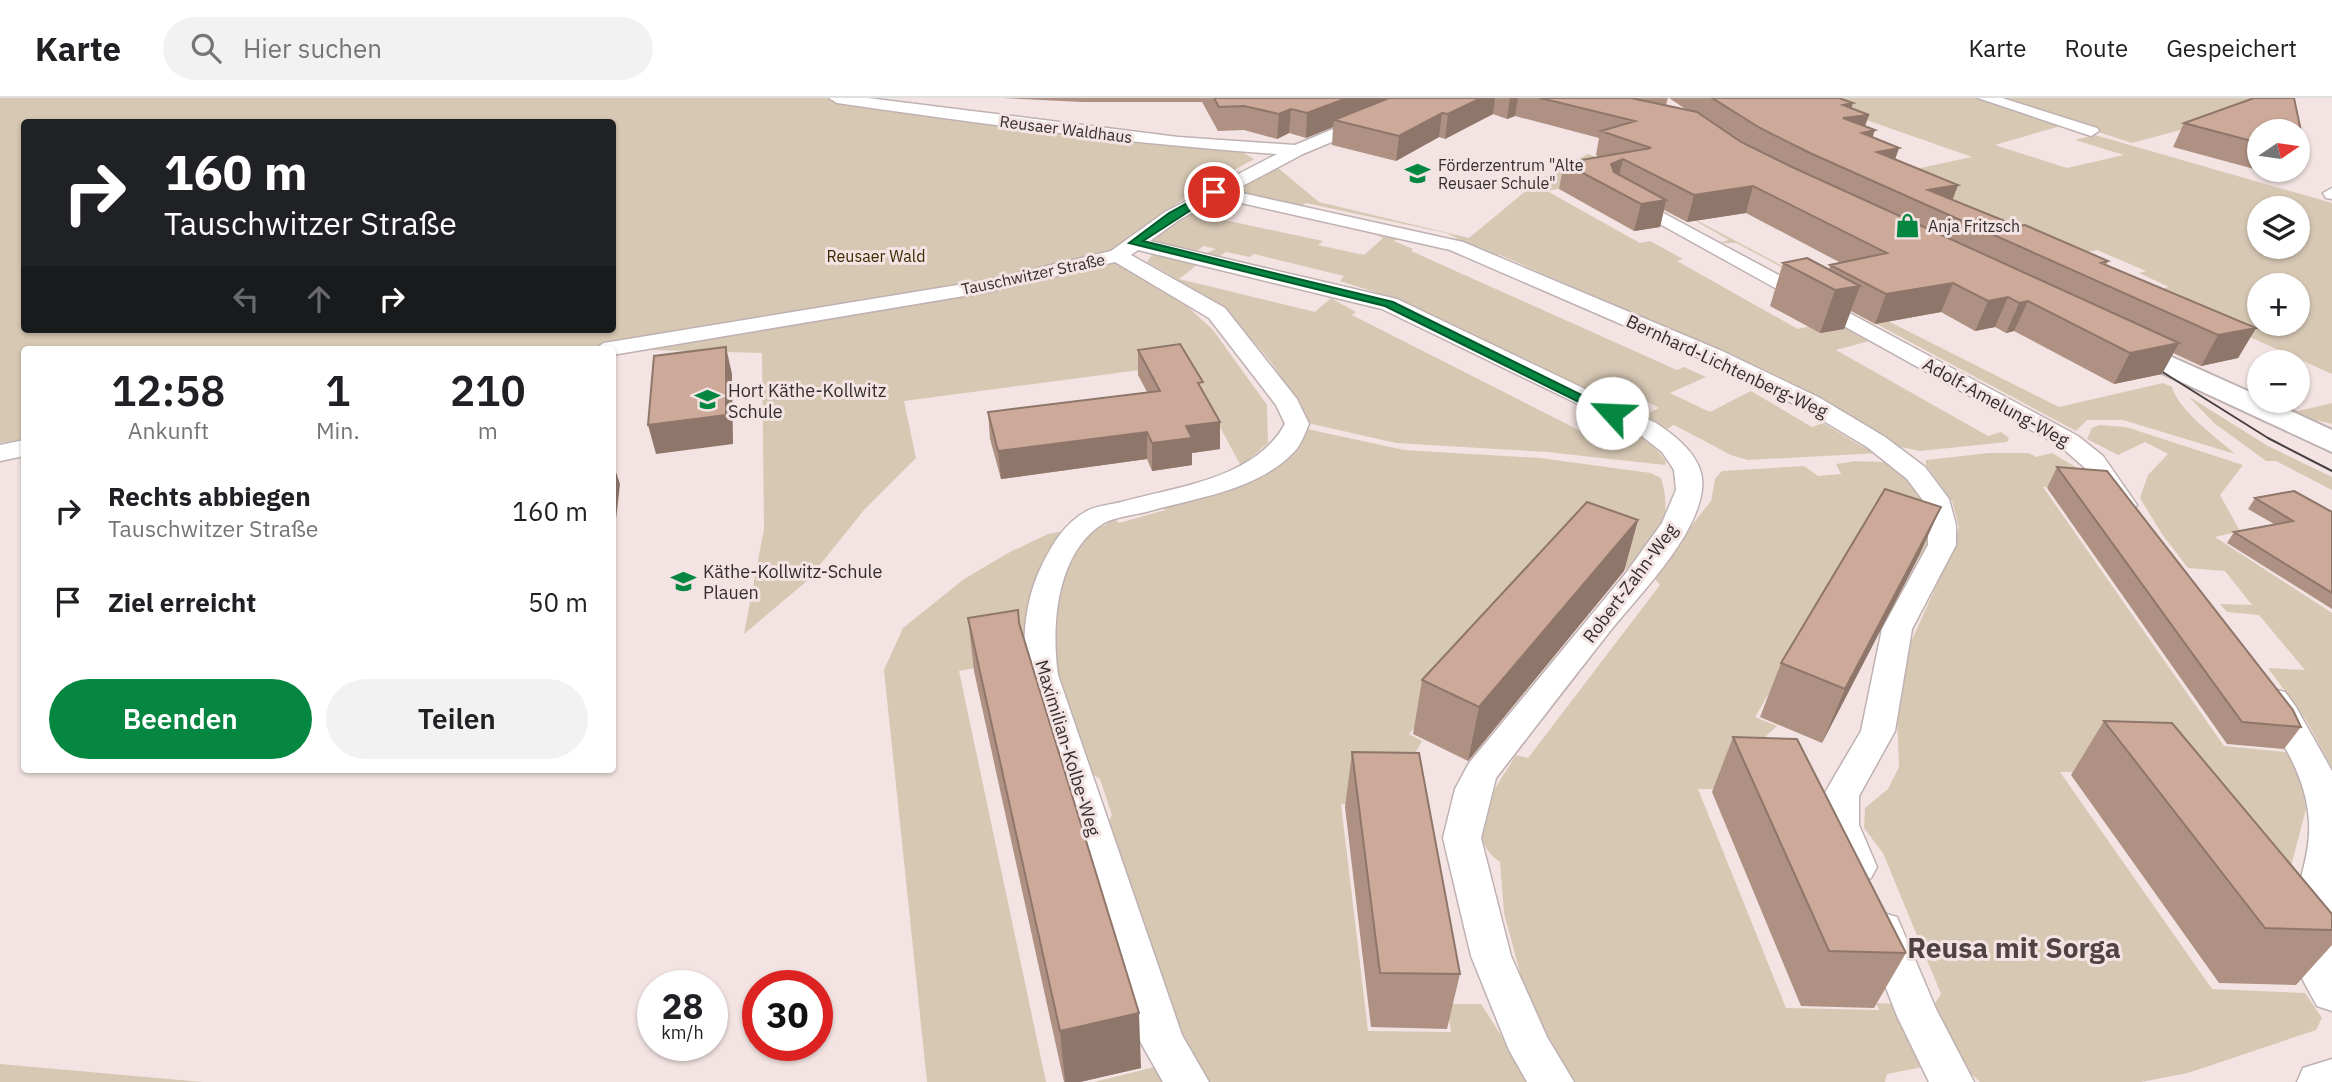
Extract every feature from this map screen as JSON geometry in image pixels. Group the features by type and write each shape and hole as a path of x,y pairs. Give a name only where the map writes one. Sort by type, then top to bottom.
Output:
{"street":[{"name":"Reusaer Waldhaus","path":"837,98 965,117 1178,142 1297,150"},
{"name":"Tauschwitzer Straße","path":"616,348 988,286 1126,249 1172,216 1297,150 1400,106 1428,98"},
{"path":"1986,98 2091,131"},
{"name":"Bernhard-Lichtenberg-Weg","path":"1214,192 1457,246 1714,356 1811,402 1877,442 1916,473 1935,499 1942,525 1942,545 1897,629 1878,731 1841,796 1841,825 1918,1016 1952,1082"},
{"name":"Adolf-Amelung-Weg","path":"1616,192 2068,441 2094,462 2139,525"},
{"name":"Maximilian-Kolbe-Weg","path":"1126,249 1217,313 1288,404 1297,424 1285,447 1258,467 1231,480 1096,517 1068,542 1049,581 1040,626 1042,675 1164,1043 1187,1082"},
{"name":"Robert-Zahn-Weg","path":"1126,249 1389,304 1647,429 1668,441 1680,454 1690,488 1682,514 1636,579 1481,772 1473,789 1462,838 1491,957 1531,1050 1552,1082"},
{"path":"2098,333 2332,442"},
{"path":"0,453 21,449"},
{"path":"2261,684 2294,726 2316,771 2324,804 2328,838 2311,913 2311,947 2319,975 2332,993"},
{"path":"2319,1082 2332,1079"}],"green space":[{"name":"Reusaer Wald","path":"0,98 830,98 1242,152 1254,159 1189,195 1110,254 1175,295 1213,330 1267,405 1268,443 1241,466 1186,364 904,401 916,458 864,510 807,581 744,634 764,529 762,353 616,349 616,346 21,346 21,440 0,443"},
{"path":"1821,98 1980,98 2064,125 1995,145 2067,168 2124,155 2075,140 2095,135 2247,179 2247,182 2259,182 2308,196 2247,196 2247,259 2310,259 2310,197 2332,203 2332,374 2310,364 2310,350 2279,350 2248,336 2310,336 2310,273 2247,273 2247,336 2148,291 2169,287 2139,273 2146,271 2097,250 2066,257 1887,175 1972,157 1815,102"},
{"path":"1995,98 2291,98 2295,99 2132,143"},
{"path":"1588,154 1667,184 1585,184 1547,191 1640,243 1650,241 1683,259 1677,261 1798,329 1837,320 1873,340 1836,350 1988,436 2001,432 2009,438 2007,442 1920,451 1896,446 1689,337 1500,255 1492,256 1456,243 1457,238 1446,233 1306,203 1298,208 1237,195 1231,190 1278,168 1319,202 1469,238 1539,180"},
{"path":"1220,198 1228,199 1220,200 1201,215 1323,241 1318,245 1364,255 1383,238 1370,232 1398,239 1394,241 1413,249 1411,251 1677,370 1684,367 1706,377 1670,393 1710,412 1751,391 1812,427 1823,423 1863,447 1870,445 1880,453 1748,460 1731,455 1674,425 1665,430 1639,418 1659,408 1642,399 1621,409 1394,298 1340,281 1344,276 1254,254 1250,257 1226,252 1217,258 1202,255 1216,249 1203,246 1194,254 1158,246 1154,241 1184,215 1202,204"},
{"path":"1666,204 1862,308 2059,407 2163,383 2172,387 2190,414 2235,454 2123,420 2087,420 2076,431 1817,292 1825,290 1736,243 1719,243 1729,240"},
{"path":"1153,253 1202,261 1179,279 1315,312 1331,298 1356,312 1352,315 1606,444 1634,431 1651,443 1666,461 1665,465 1547,452 1396,443 1312,424 1303,420 1291,394 1259,348 1218,308 1147,262"},
{"path":"2188,396 2268,446 2332,477 2332,490 2276,461 2266,461 2214,423"},
{"path":"2332,403 2332,424 2294,413 2310,413 2310,408"},
{"path":"2099,425 2126,427 2243,465 2220,495 2240,531 2215,537 2332,613 2332,768 2306,720 2268,668 2305,670 2259,615 2227,612 2220,604 2252,605 2225,571 2188,568 2162,534 2140,498 2148,475 2168,454 2145,442 2118,455 2087,439 2092,428"},
{"path":"1307,429 1404,450 1540,458 1651,473 1661,478 1665,493 1664,518 1655,539 1628,570 1572,549 1409,734 1422,741 1410,762 1412,805 1341,804 1368,1031 1451,1032 1447,1004 1481,1004 1531,1082 1207,1082 1186,1067 1106,826 1112,815 1100,779 1089,772 1049,654 1060,571 1079,540 1115,519 1119,523 1165,510 1161,503 1227,485"},
{"path":"1989,453 2029,453 2036,457 2052,453 2084,472 2098,490 2043,487 2224,746 2296,753 2306,809 2288,878 2138,773 2060,772 2212,989 2305,993 2322,1018 2316,1030 2188,1073 2141,1082 1980,1082 1959,1063 1929,1013 1941,994 1883,853 1864,828 1865,808 1888,789 1899,767 1897,715 1905,655 1949,558 1959,527 1952,501 1926,465 1926,460"},
{"path":"1856,461 1889,463 1911,477 1923,500 1932,552 1921,558 1861,538 1755,717 1777,726 1763,739 1777,790 1698,789 1786,1008 1879,1010 1876,1003 1897,1004 1928,1066 1887,1074 1885,1082 1569,1082 1529,1006 1504,913 1500,862 1488,850 1482,838 1485,810 1516,755 1528,758 1660,585 1652,575 1711,501 1715,479 1722,471 1804,466 1818,476 1841,474 1836,464"},
{"path":"1068,530 1057,543 1042,573 1031,658 959,671 1046,1082 927,1082 884,670 903,628 964,579 1008,553 1048,534"},
{"path":"0,1064 202,1082 0,1082"},
{"path":"1163,1065 1169,1082 1094,1082"}],"building":[{"path":"1214,98 1347,98 1307,113 1291,109 1279,114 1244,106 1219,107"},
{"path":"1389,98 1481,98 1448,114 1442,113 1399,136 1334,120"},
{"path":"1540,98 1631,98 1697,112 1741,142 1792,167 2179,343 2130,353 2028,301 2019,303 2008,297 1988,301 1953,283 1886,294 1830,265 1887,253 1753,186 1694,195 1623,159 1611,164 1614,172 1666,200 1641,204 1564,163 1651,148 1601,131 1635,121"},
{"path":"1712,98 1839,98 1853,103 1843,105 1869,115 1843,118 1875,130 1862,133 1899,148 1877,152 1958,185 1928,190 2017,226 2025,225 2108,261 2101,263 2247,324 2247,330 2218,335 1810,153 1760,128"},
{"path":"2254,98 2294,98 2298,119 2247,119 2247,140 2184,123"},
{"path":"1807,258 1860,286 1835,290 1783,263"},
{"path":"1180,344 1203,382 1198,383 1220,422 1186,426 1192,438 1152,443 1147,432 998,451 988,412 1160,391 1138,350"},
{"path":"726,347 726,415 648,425 654,356"},
{"path":"2057,467 2107,471 2293,710 2301,727 2242,722"},
{"path":"1885,489 1941,507 1845,689 1781,663"},
{"path":"2294,491 2332,512 2332,593 2234,532 2293,521 2255,498"},
{"path":"1587,502 1638,520 1479,707 1422,680"},
{"path":"1018,610 1019,623 1139,1013 1060,1031 968,618"},
{"path":"2104,721 2172,723 2332,914 2332,930 2265,928"},
{"path":"1733,737 1797,739 1906,953 1829,951"},
{"path":"1352,752 1419,753 1460,974 1380,973"}],"tram line":[{"path":"2145,361 2268,438 2332,471"}],"place":[{"name":"Förderzentrum \"Alte Reusaer Schule\"","path":"1418,174"},
{"name":"Anja Fritzsch","path":"1908,226"},
{"name":"Hort Käthe-Kollwitz Schule","path":"708,400"},
{"name":"Käthe-Kollwitz-Schule Plauen","path":"683,581"}],"district":[{"name":"Reusa mit Sorga","path":"2014,947"}],"route":[{"path":"1214,192 1172,216 1135,243 1389,304 1612,413"}]}
